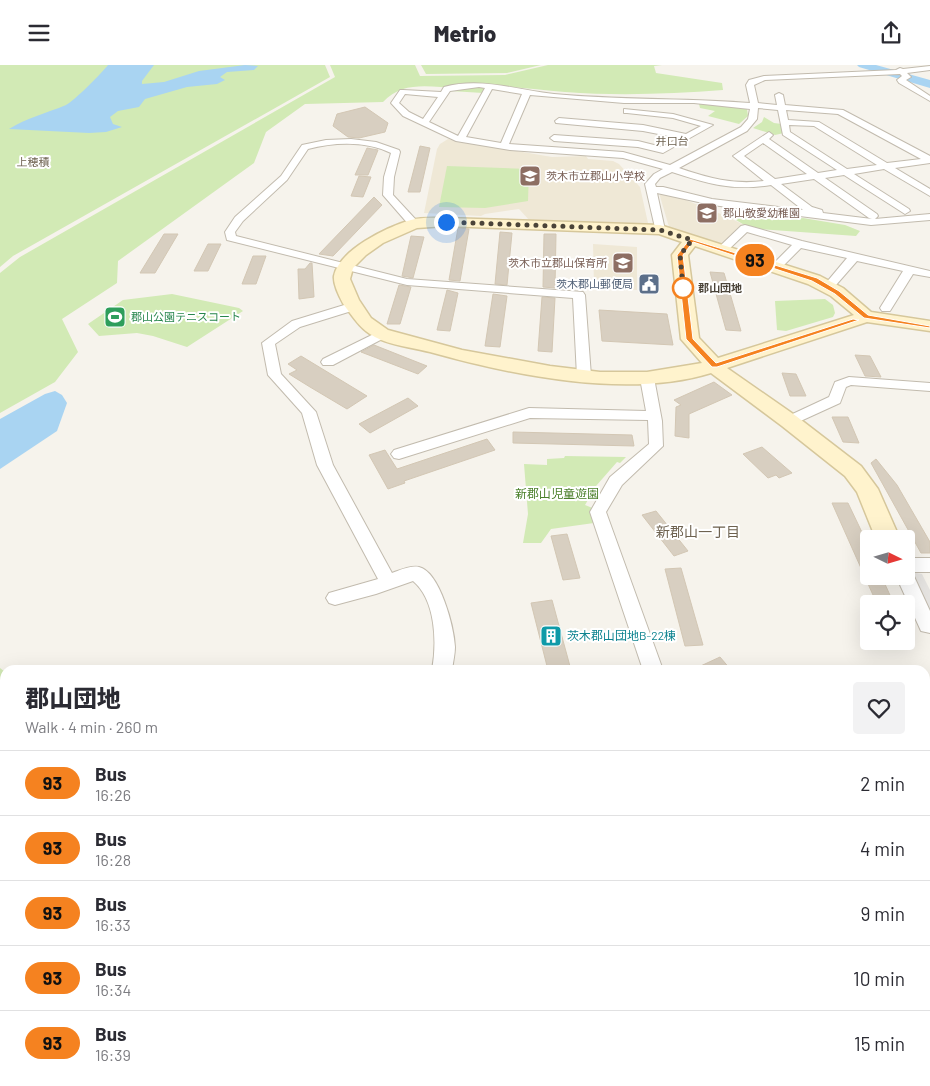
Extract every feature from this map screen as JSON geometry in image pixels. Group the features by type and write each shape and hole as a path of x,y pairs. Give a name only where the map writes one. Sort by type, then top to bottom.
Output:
{"street":[{"path":"660,230 650,183 657,176 744,129 752,121 756,113 750,85 757,80 873,73 901,74 930,69"},
{"path":"901,74 930,88"},
{"path":"901,74 930,99"},
{"path":"424,123 447,89 458,86 479,85 567,97 840,112 930,160"},
{"path":"461,139 490,86"},
{"path":"443,95 403,92 395,103 406,114 461,139 504,146 623,155 715,183 754,185 773,183 930,160"},
{"path":"504,146 527,92"},
{"path":"779,95 786,133 905,211"},
{"path":"550,150 567,97"},
{"path":"554,137 638,144 663,150 709,125 673,117 620,111"},
{"path":"562,114 688,137"},
{"path":"784,122 816,124 930,193"},
{"path":"874,216 815,177 766,137 738,155 808,209 824,214 866,217 874,216 905,211 930,209"},
{"path":"414,224 388,195 389,177 396,152 376,144 335,142 305,147 284,179 239,219 230,232 231,238 401,281 429,285 534,290 579,295 584,376"},
{"path":"728,184 734,205"},
{"path":"651,190 734,205 871,222 930,217"},
{"path":"866,317 837,292 814,280 660,230 446,222 414,224 378,240 360,252 345,267 342,279 354,306 365,322 382,334 461,355 550,373 584,376 647,378 701,370 866,317 930,326"},
{"path":"723,249 745,228 799,244 930,274"},
{"path":"692,240 680,255 690,339 722,373 789,421 853,471 867,489 884,530"},
{"path":"780,263 799,244"},
{"path":"832,283 854,257"},
{"path":"886,308 910,270"},
{"path":"354,306 296,324 268,343 275,375 309,412 325,465 388,582"},
{"path":"328,362 382,334"},
{"path":"647,378 654,416 656,445 616,481 598,512 651,665"},
{"path":"789,421 834,400 840,385 849,381 930,387"},
{"path":"399,455 529,413 654,416"},
{"path":"915,565 930,565"},
{"path":"335,598 416,573 424,578 436,602 446,644 443,665"},
{"path":"909,585 928,626"}],"shaded area":[{"name":"茨木市立郡山小学校","path":"448,139 552,157 586,156 588,159 613,161 619,164 640,187 648,223 638,225 530,221 519,209 481,216 424,213 437,149 440,144"},
{"path":"663,191 744,225 726,244 712,243 676,232 669,227 659,193"},
{"path":"593,244 637,247 637,290 594,286"},
{"path":"915,573 922,574 930,590 930,615 915,584"}],"green space":[{"path":"0,65 325,65 330,77 13,256 0,267"},
{"path":"330,65 415,65 420,76 505,75 548,65 662,65 654,66 656,73 722,83 723,90 605,94 484,86 486,88 483,93 451,91 458,88 418,86 399,90 383,102 305,104 266,132 254,163 118,261 117,283 62,319 78,352 55,382 0,413 0,273 20,257 335,77"},
{"path":"421,65 541,65 507,73 426,74"},
{"path":"699,104 744,107 747,109 748,116 739,124 708,116 715,111 700,108"},
{"path":"764,117 774,123 782,124 784,133 775,135 753,128 762,122"},
{"path":"447,166 529,169 528,201 485,208 439,207"},
{"path":"731,217 786,220 803,218 845,225 860,231 856,236 758,229 746,226"},
{"path":"172,294 239,308 243,311 187,347 137,333 99,336 88,324 123,300"},
{"path":"825,299 833,305 835,313 833,317 786,331 777,330 775,301"},
{"name":"新郡山児童遊園","path":"565,456 626,457 620,463 617,462 596,486 585,505 595,509 594,523 551,529 541,543 523,543 528,514 524,464 547,465 547,459 564,458"}],"water":[{"path":"108,65 154,65 142,81 142,84 164,82 199,71 245,65 258,66 254,70 227,72 220,77 225,80 217,84 187,87 145,99 139,107 118,111 110,117 113,124 122,127 106,132 89,133 9,129 66,105 88,87"},
{"path":"55,391 62,395 67,403 57,431 0,469 0,419 45,394"}],"building":[{"path":"365,107 388,123 385,132 359,138 348,137 333,126 337,114"},
{"path":"420,146 430,148 420,192 408,192"},
{"path":"367,148 378,150 368,175 355,175"},
{"path":"359,176 371,177 363,197 351,196"},
{"path":"374,197 382,205 333,256 319,254"},
{"path":"458,228 469,229 460,281 449,280"},
{"path":"500,232 512,233 507,285 495,284"},
{"path":"164,234 178,234 155,273 140,273"},
{"path":"544,234 556,234 555,288 543,287"},
{"path":"411,236 424,237 413,278 402,276"},
{"path":"208,244 221,244 208,271 194,271"},
{"path":"253,256 266,256 256,284 242,284"},
{"path":"312,263 314,297 299,299 298,269 305,269"},
{"path":"710,272 724,273 741,331 726,330"},
{"path":"399,285 411,287 400,324 387,324"},
{"path":"447,290 458,293 450,331 437,330"},
{"path":"493,294 507,296 500,347 485,346"},
{"path":"542,297 555,298 552,352 538,351"},
{"path":"599,310 667,314 673,345 602,341"},
{"path":"374,345 427,366 418,374 361,352"},
{"path":"855,355 870,356 881,377 865,376"},
{"path":"301,356 367,396 347,409 310,387 289,374 297,370 288,364"},
{"path":"782,373 796,374 806,396 790,396"},
{"path":"714,382 732,395 689,414 689,438 675,436 676,407 681,405 674,400"},
{"path":"408,398 418,406 370,433 359,424"},
{"path":"832,417 848,417 859,443 843,442"},
{"path":"513,432 632,435 634,446 513,443"},
{"path":"487,439 495,450 404,481 405,483 388,489 369,455 385,450 397,469"},
{"path":"762,447 792,473 779,478 776,475 768,478 743,454"},
{"path":"876,459 897,485 930,542 930,553 921,553 915,542 915,530 908,530 871,463"},
{"path":"832,503 848,503 861,530 860,566"},
{"path":"656,511 688,551 674,556 642,515"},
{"path":"567,534 580,578 563,580 551,536"},
{"path":"681,568 703,645 685,646 665,569"},
{"path":"869,585 885,585 890,595 873,595"},
{"name":"茨木郡山団地B-22棟","path":"552,600 570,665 547,665 531,603"},
{"path":"720,657 727,665 703,665"}],"waterway":[{"path":"863,65 930,84"}],"bus line":[{"name":"93","path":"856,320 714,365 690,339 680,255 692,240 814,280 837,292 866,317 930,326"}],"place":[{"name":"茨木市立郡山小学校","path":"530,176"},
{"name":"郡山敬愛幼稚園","path":"707,213"},
{"name":"茨木市立郡山保育所","path":"623,263"},
{"name":"茨木郡山郵便局","path":"649,284"},
{"name":"郡山団地","path":"683,288"},
{"name":"郡山公園テニスコート","path":"115,317"},
{"name":"茨木郡山団地B-22棟","path":"551,636"}],"district":[{"name":"井口台","path":"672,141"},
{"name":"上穂積","path":"33,162"},
{"name":"新郡山一丁目","path":"698,532"}],"route":[{"path":"446,222 660,230 692,240 680,255 683,288"}]}
